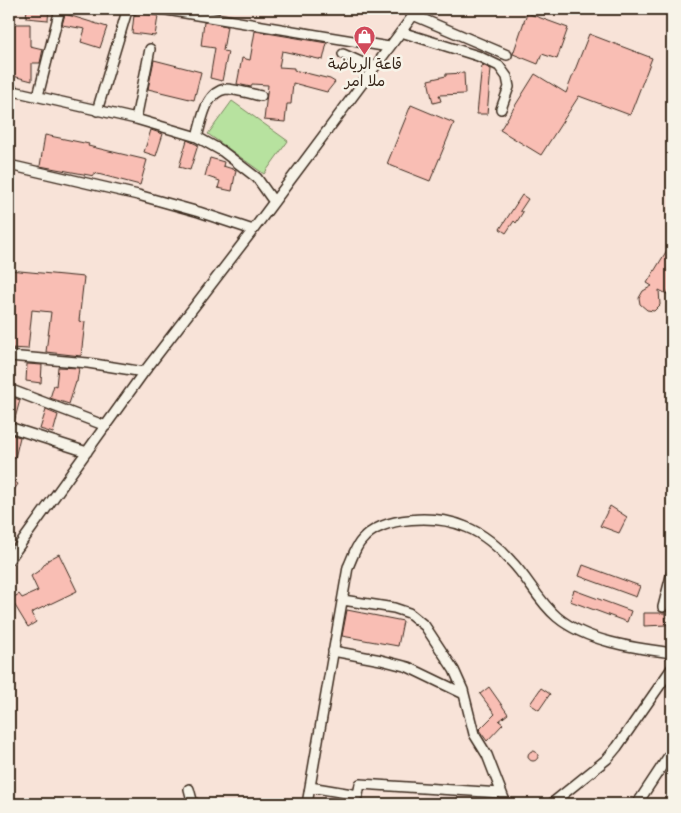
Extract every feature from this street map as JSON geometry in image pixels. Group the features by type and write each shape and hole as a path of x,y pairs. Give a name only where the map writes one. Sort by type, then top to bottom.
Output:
{"street":[{"path":"38,96 60,9"},
{"path":"97,111 128,11 133,9"},
{"path":"161,9 389,47"},
{"path":"9,560 144,372 253,230 415,11 507,55"},
{"path":"400,32 478,56 499,66 507,77 509,87 501,109"},
{"path":"136,119 150,49"},
{"path":"343,54 374,68"},
{"path":"197,137 206,104 214,95 226,89 260,96"},
{"path":"9,90 136,119 197,137 222,150 257,178 274,202"},
{"path":"9,165 138,194 253,230"},
{"path":"9,356 88,363 144,372"},
{"path":"9,388 106,426"},
{"path":"9,427 87,452"},
{"path":"307,804 348,567 361,541 374,529 391,522 428,518 466,526 487,540 512,561 535,593 557,617 574,627 617,644 672,654"},
{"path":"663,607 672,572"},
{"path":"343,600 394,608 409,614 425,626 454,670 464,694 474,734 487,755 506,804"},
{"path":"333,651 408,667 464,694"},
{"path":"551,804 607,758 672,668"},
{"path":"637,804 672,751"},
{"path":"310,787 358,795 360,784 501,793"},
{"path":"189,790 193,804"}],"green space":[{"path":"232,101 288,141 264,174 208,134"}],"building":[{"path":"27,9 49,9 48,20 26,18"},
{"path":"138,13 158,16 155,36 132,33 134,15"},
{"path":"527,13 568,28 557,59 542,54 538,64 513,54"},
{"path":"65,14 107,27 100,48 81,42 85,29 62,25"},
{"path":"204,22 227,26 223,51 228,52 222,81 210,78 215,48 201,46"},
{"path":"9,24 30,24 30,46 43,49 40,63 32,63 32,81 9,75"},
{"path":"255,31 327,43 323,60 282,51 279,67 294,68 294,70 335,82 327,92 293,83 291,104 287,104 285,122 264,120 268,85 252,84 251,87 237,84 242,58 250,60"},
{"path":"589,34 652,58 630,115 579,96 541,155 500,130 535,74 566,93"},
{"path":"154,60 201,72 194,100 148,89"},
{"path":"482,65 491,69 487,114 477,114"},
{"path":"464,73 465,94 439,95 441,101 433,103 428,80 446,76 446,74"},
{"path":"411,105 454,123 430,181 387,164"},
{"path":"151,130 163,134 156,156 144,152"},
{"path":"45,135 89,144 88,146 147,160 140,185 94,173 94,176 40,166"},
{"path":"187,140 198,145 190,170 179,167"},
{"path":"210,158 224,162 223,166 236,170 232,191 218,188 220,181 205,176"},
{"path":"522,195 528,199 520,211 523,212 506,233 500,229"},
{"path":"672,242 672,285 667,294 659,290 660,305 654,311 647,310 640,304 639,298 643,291 652,286 647,283"},
{"path":"9,270 84,277 79,321 85,322 81,356 46,352 51,312 32,310 28,349 9,348 13,309 9,308"},
{"path":"27,364 42,365 41,383 26,381"},
{"path":"58,367 79,368 77,382 69,404 50,398 54,385 56,386"},
{"path":"9,396 20,400 14,422 9,421"},
{"path":"46,410 58,415 53,433 40,429"},
{"path":"9,434 20,437 15,458 9,456"},
{"path":"9,478 18,484 9,498"},
{"path":"610,506 627,517 619,533 600,526"},
{"path":"59,554 77,591 31,613 36,622 28,627 11,599 19,594 22,598 38,591 31,576 40,570 48,560"},
{"path":"583,565 640,586 636,597 579,576"},
{"path":"574,590 631,611 627,622 570,601"},
{"path":"347,610 403,621 398,646 342,636"},
{"path":"644,613 665,613 666,625 644,626"},
{"path":"489,687 508,714 499,721 503,724 487,741 479,730 495,714 480,694"},
{"path":"541,688 550,694 539,710 530,704"},
{"path":"531,751 535,751 538,756 537,760 531,761 528,758 528,754"}],"place":[{"name":"قاعة الرياضة ملا امر","path":"365,55"}]}
